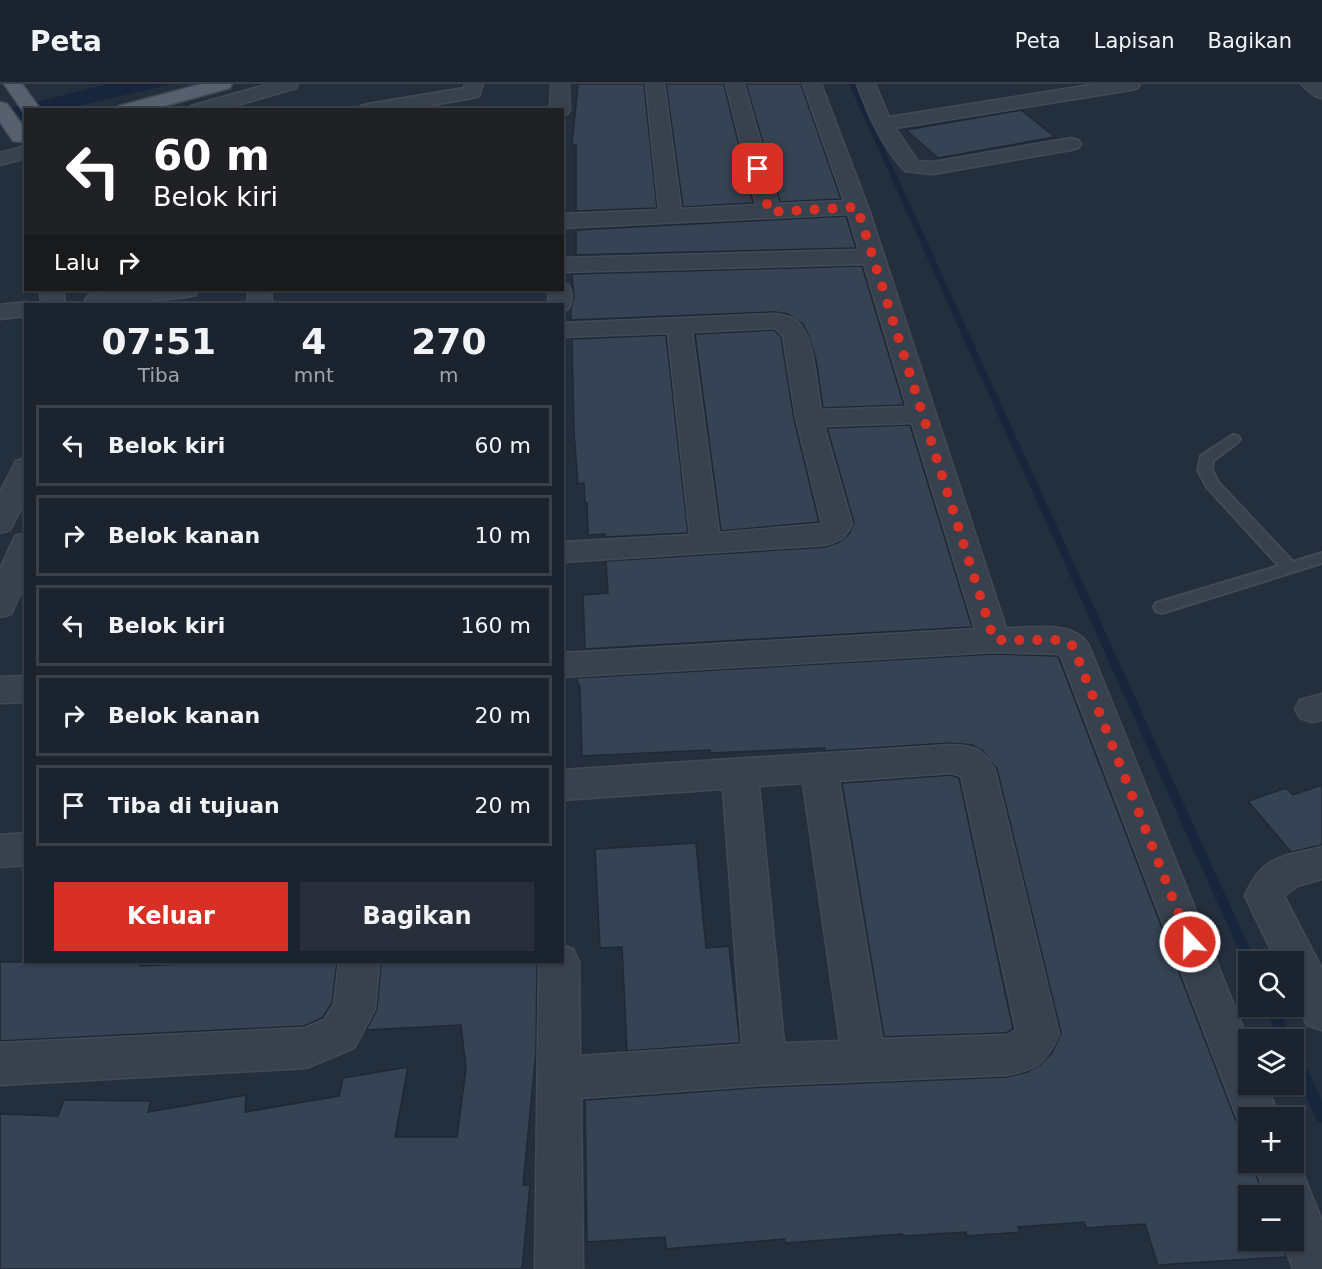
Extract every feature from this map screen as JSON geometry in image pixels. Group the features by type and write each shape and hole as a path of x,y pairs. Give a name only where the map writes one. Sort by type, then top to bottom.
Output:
{"main road":[{"path":"133,108 223,84"},
{"path":"0,102 23,98"},
{"path":"0,108 22,140"}],"street":[{"path":"205,108 289,84"},
{"path":"560,84 560,108"},
{"path":"655,84 671,216"},
{"path":"735,84 769,212"},
{"path":"812,84 857,207 994,640"},
{"path":"866,84 882,124 904,160 912,167 921,169 1071,144"},
{"path":"882,124 1131,84"},
{"path":"1310,84 1322,92"},
{"path":"384,108 472,95"},
{"path":"0,159 22,140"},
{"path":"564,221 857,207"},
{"path":"564,265 871,257"},
{"path":"97,298 176,291"},
{"path":"0,312 24,309"},
{"path":"564,330 775,321 784,323 795,334 809,418 837,524 834,531 825,535 564,552"},
{"path":"679,325 706,544"},
{"path":"809,418 924,415"},
{"path":"0,523 24,470"},
{"path":"0,606 24,548"},
{"path":"564,665 994,640 1060,640 1073,646 1254,1107"},
{"path":"0,690 24,689"},
{"path":"559,1079 765,1064 1007,1055 1022,1052 1034,1043 1038,1034 977,770 968,760 951,759 564,785"},
{"path":"819,769 864,1060"},
{"path":"740,773 765,1064"},
{"path":"0,851 24,849"},
{"path":"1322,863 1274,877 1267,885 1264,896 1322,1011"},
{"path":"0,1064 306,1048 339,1034 354,1009 359,963"},
{"path":"559,963 559,1269"},
{"path":"1304,1235 1317,1269"}],"lane":[{"path":"1233,439 1206,459 1205,470 1212,484 1290,568"},
{"path":"1162,607 1322,558"}],"water":[{"path":"108,84 172,84 70,108 24,108 24,120 0,127 0,111"}],"building":[{"path":"578,84 644,84 657,208 576,211 576,145 572,145"},
{"path":"666,84 724,84 753,203 683,207"},
{"path":"746,84 801,84 841,199 780,202"},
{"path":"1021,110 1055,137 938,158 906,130"},
{"path":"846,216 856,248 576,255 576,230"},
{"path":"862,266 904,405 823,408 816,360 808,335 803,324 788,314 775,312 571,320 574,297 572,274"},
{"path":"774,330 781,337 794,419 819,522 721,531 695,334"},
{"path":"666,335 688,533 605,537 605,534 588,535 584,483 578,484 574,432 572,339"},
{"path":"910,425 972,627 585,649 583,595 608,593 606,561 825,547 839,542 849,534 854,523 827,428"},
{"path":"994,654 1058,656 1238,1126 1238,1173 1256,1173 1259,1185 1238,1185 1238,1251 1284,1251 1286,1257 1158,1265 1145,1224 1086,1228 1084,1222 1018,1227 1020,1232 967,1236 966,1232 902,1236 902,1234 785,1243 785,1239 666,1249 665,1237 587,1242 585,1100 765,1087 1007,1077 1027,1072 1041,1064 1052,1053 1061,1033 997,769 983,751 972,745 951,743 825,751 825,748 710,753 710,750 582,756 580,688 576,678"},
{"path":"951,775 959,778 1013,1029 1006,1033 884,1037 842,783"},
{"path":"1322,785 1322,845 1291,852 1248,801 1286,788 1293,795"},
{"path":"696,843 706,948 729,946 740,1043 627,1051 622,947 600,948 595,849"},
{"path":"0,962 140,963 140,966 201,963 337,963 332,1003 322,1018 304,1026 0,1041"},
{"path":"381,963 537,963 536,1052 523,1185 530,1185 522,1269 0,1269 0,1114 58,1116 64,1100 151,1101 148,1112 246,1095 245,1112 339,1096 343,1078 408,1067 395,1137 457,1137 466,1068 461,1025 366,1030 377,1009"}],"waterway":[{"path":"852,84 1245,951"},
{"path":"1276,1017 1281,1029"},
{"path":"1304,1078 1322,1116"}],"route":[{"path":"758,169 769,212 857,207 994,640 1060,640 1073,646 1190,942"}]}
